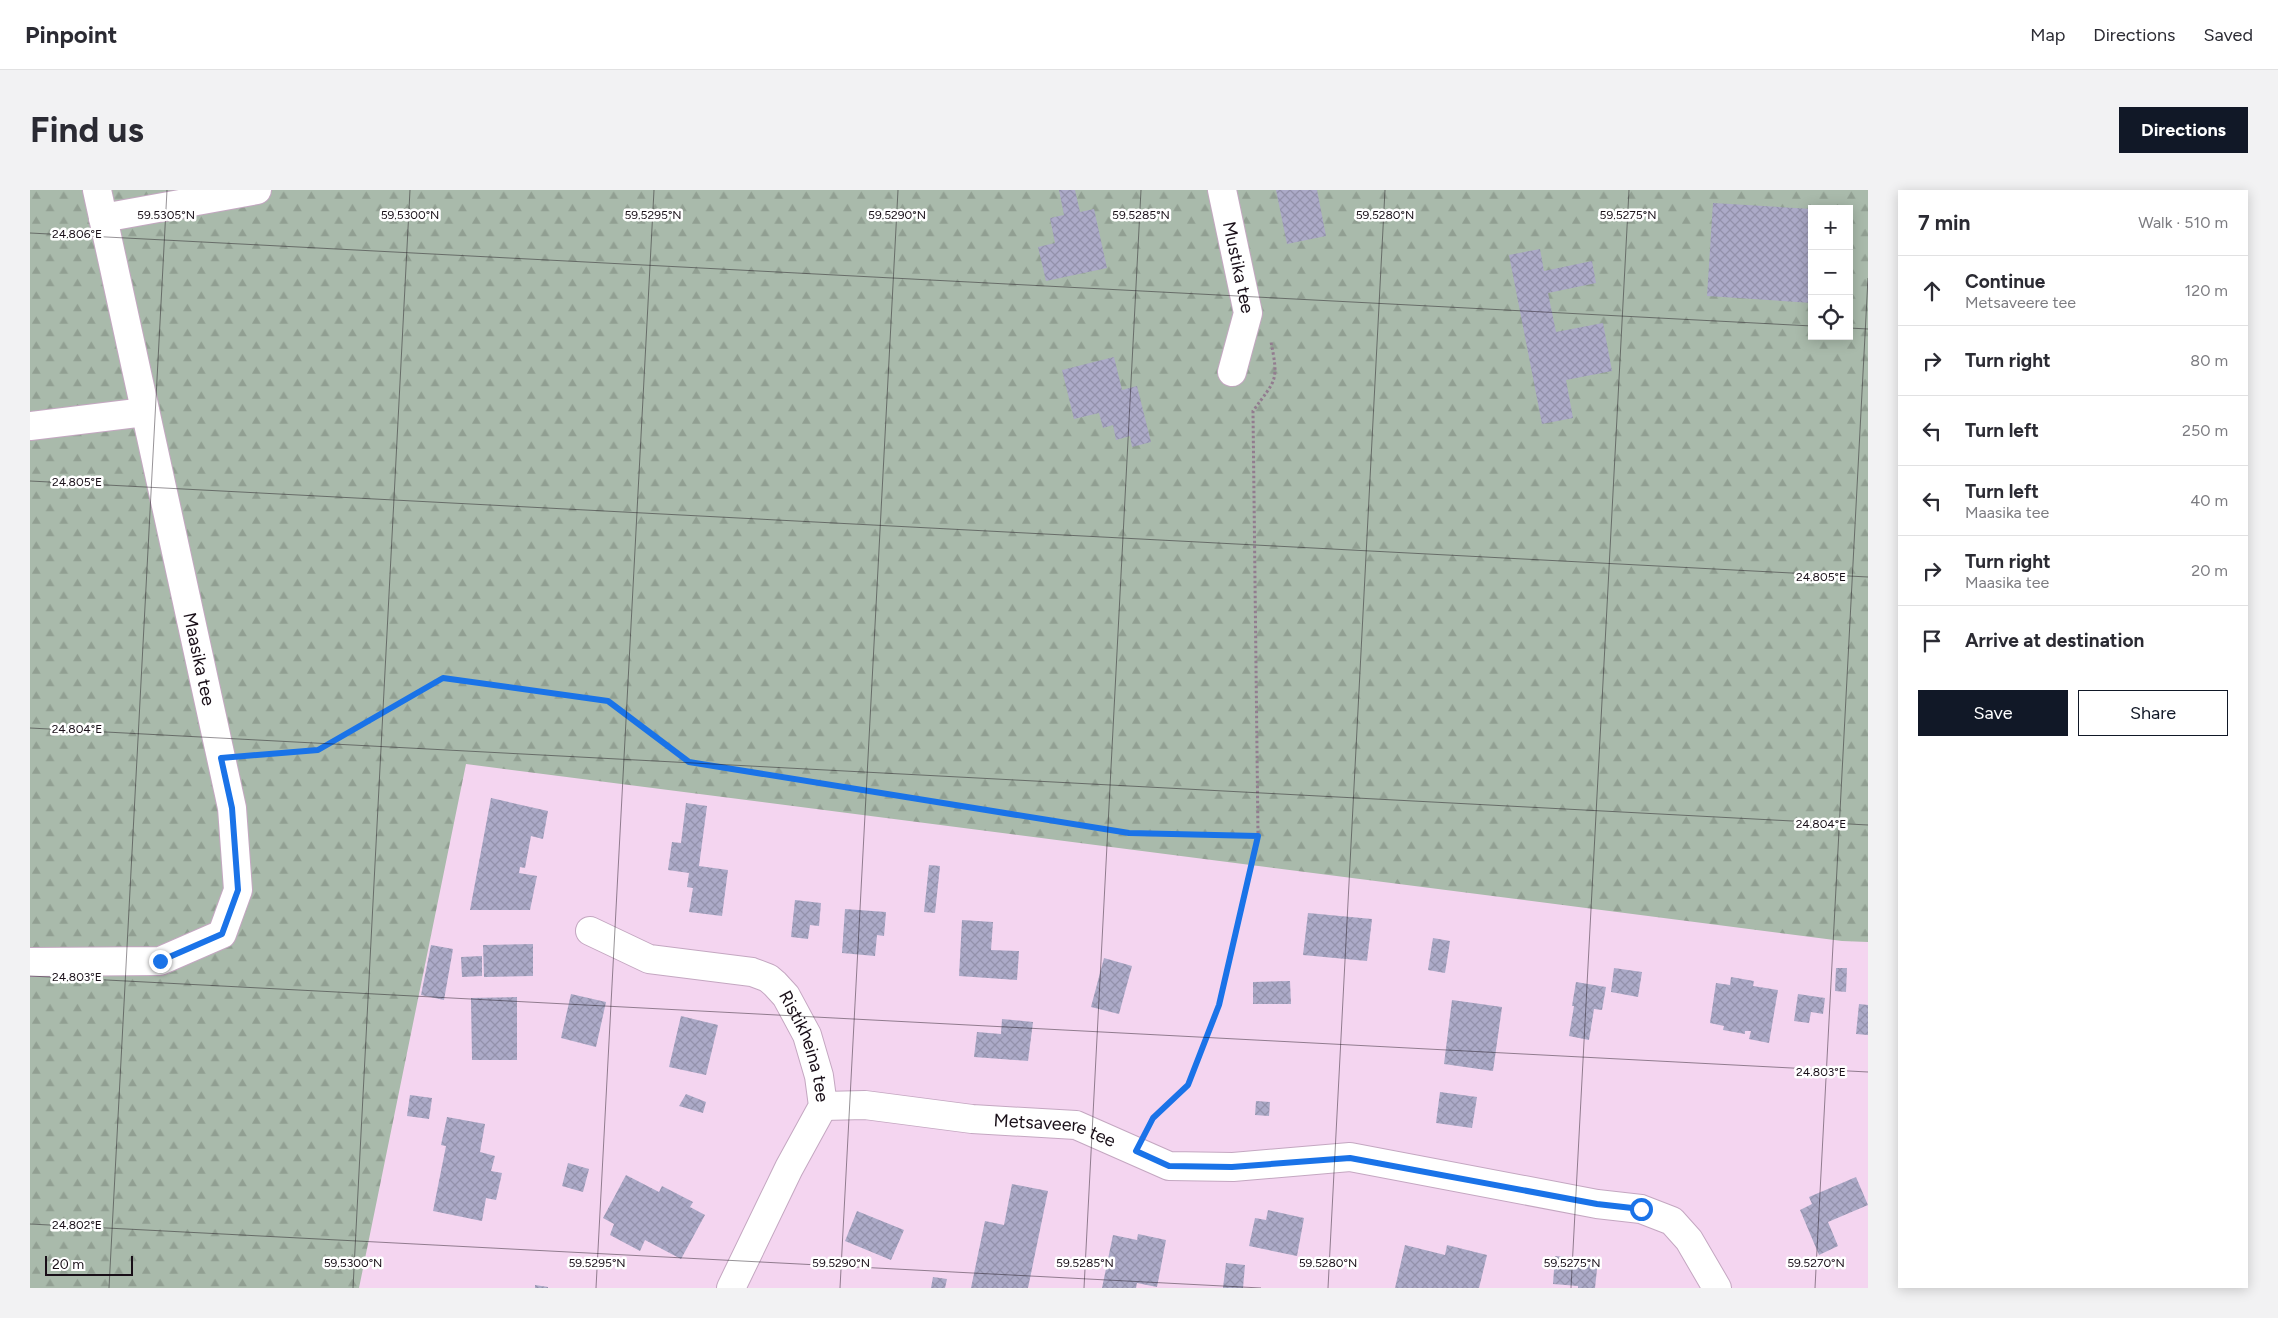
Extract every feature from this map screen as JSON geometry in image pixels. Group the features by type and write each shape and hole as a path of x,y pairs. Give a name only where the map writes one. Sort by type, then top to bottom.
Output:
{"street":[{"name":"Maasika tee","path":"30,962 160,961 222,934 238,890 232,808 97,190"},
{"path":"103,218 257,190"},
{"name":"Mustika tee","path":"1222,190 1248,314 1232,372"},
{"path":"30,426 145,412"},
{"name":"Ristikheina tee","path":"590,931 649,959 752,972 768,978 786,996 807,1036 819,1076 823,1106 731,1288"},
{"name":"Metsaveere tee","path":"823,1106 865,1105 972,1119 1076,1124 1169,1166 1232,1167 1350,1158 1597,1204 1641,1209 1672,1221 1689,1240 1717,1288"}],"path":[{"path":"1136,1151 1153,1118 1188,1085 1219,1005 1258,836 1253,411 1272,386 1276,376 1270,341"},
{"path":"221,758 318,750 443,678 608,701 689,762 1129,833 1258,836"}],"green space":[{"path":"30,190 1868,190 1868,942 1842,941 466,764 359,1288 30,1288"}],"building":[{"path":"1059,190 1075,190 1080,212 1094,209 1107,268 1046,281 1038,247 1055,243 1050,218 1064,215"},
{"path":"1276,190 1317,190 1326,236 1287,244"},
{"path":"1713,203 1808,209 1808,303 1707,296"},
{"path":"1540,249 1544,271 1592,261 1596,283 1548,293 1556,332 1603,323 1612,371 1566,380 1573,418 1542,424 1509,255"},
{"path":"1114,357 1122,390 1137,386 1151,442 1132,447 1130,436 1116,440 1113,425 1103,428 1099,413 1074,419 1062,370"},
{"path":"491,798 548,811 543,839 531,836 525,868 520,867 519,873 537,876 530,910 470,910"},
{"path":"686,803 707,806 699,866 728,870 722,916 689,912 693,888 687,887 689,873 668,870 672,842 681,843"},
{"path":"929,865 940,866 935,913 924,912"},
{"path":"795,900 821,903 819,926 810,925 808,939 791,937"},
{"path":"845,909 886,912 884,936 877,935 875,956 842,953"},
{"path":"1308,913 1372,919 1367,961 1303,955"},
{"path":"962,920 993,922 991,950 1019,951 1017,980 959,976"},
{"path":"1433,938 1450,941 1445,973 1428,970"},
{"path":"533,944 533,976 484,977 483,945"},
{"path":"431,945 453,949 444,1000 421,995"},
{"path":"482,956 482,976 462,977 461,957"},
{"path":"1104,958 1132,966 1119,1014 1091,1007"},
{"path":"1614,968 1642,972 1638,997 1611,992"},
{"path":"1836,968 1847,968 1846,992 1835,991"},
{"path":"1731,977 1754,981 1753,986 1778,990 1769,1043 1749,1039 1751,1031 1745,1031 1745,1034 1723,1030 1724,1026 1710,1023 1716,983 1730,985"},
{"path":"1290,981 1291,1004 1253,1004 1253,982"},
{"path":"1576,982 1606,987 1602,1010 1594,1009 1589,1040 1569,1036"},
{"path":"571,994 606,1002 596,1047 561,1038"},
{"path":"1798,994 1825,998 1823,1014 1811,1012 1809,1023 1794,1021"},
{"path":"517,997 517,1060 472,1060 471,998"},
{"path":"1452,1000 1502,1007 1493,1071 1444,1064"},
{"path":"1859,1004 1868,1005 1868,1035 1856,1034"},
{"path":"681,1016 718,1025 706,1075 669,1067"},
{"path":"1002,1019 1033,1022 1028,1061 974,1057 977,1032 1001,1034"},
{"path":"1440,1092 1477,1097 1472,1128 1436,1123"},
{"path":"686,1094 706,1102 703,1113 679,1106"},
{"path":"410,1095 432,1098 429,1119 407,1116"},
{"path":"1256,1101 1270,1102 1269,1116 1255,1115"},
{"path":"447,1117 485,1124 480,1152 495,1156 491,1171 502,1173 496,1200 486,1198 482,1221 433,1211 446,1146 441,1145"},
{"path":"568,1163 589,1169 583,1192 562,1186"},
{"path":"626,1175 659,1192 662,1186 693,1202 690,1207 705,1215 681,1259 645,1240 640,1251 610,1235 614,1224 603,1218"},
{"path":"1856,1177 1868,1205 1828,1222 1838,1246 1819,1255 1800,1210 1812,1204 1809,1197"},
{"path":"1012,1184 1048,1191 1028,1288 971,1288 985,1221 1004,1225"},
{"path":"1268,1210 1304,1218 1297,1256 1249,1246 1255,1218 1266,1220"},
{"path":"857,1211 904,1230 891,1260 845,1241"},
{"path":"1138,1234 1166,1240 1157,1287 1137,1283 1136,1288 1102,1288 1113,1235 1137,1240"},
{"path":"1405,1245 1445,1255 1447,1245 1487,1255 1479,1288 1395,1288"},
{"path":"1555,1256 1598,1260 1595,1288 1578,1288 1578,1286 1553,1284"},
{"path":"1226,1263 1245,1265 1243,1288 1223,1288"},
{"path":"933,1277 947,1279 945,1288 931,1288"},
{"path":"535,1285 548,1287 548,1288 535,1288"}],"route":[{"path":"160,961 222,934 238,890 232,808 221,758 318,750 443,678 608,701 689,762 1129,833 1258,836 1219,1005 1188,1085 1153,1118 1136,1151 1169,1166 1232,1167 1350,1158 1597,1204 1641,1209"}]}
